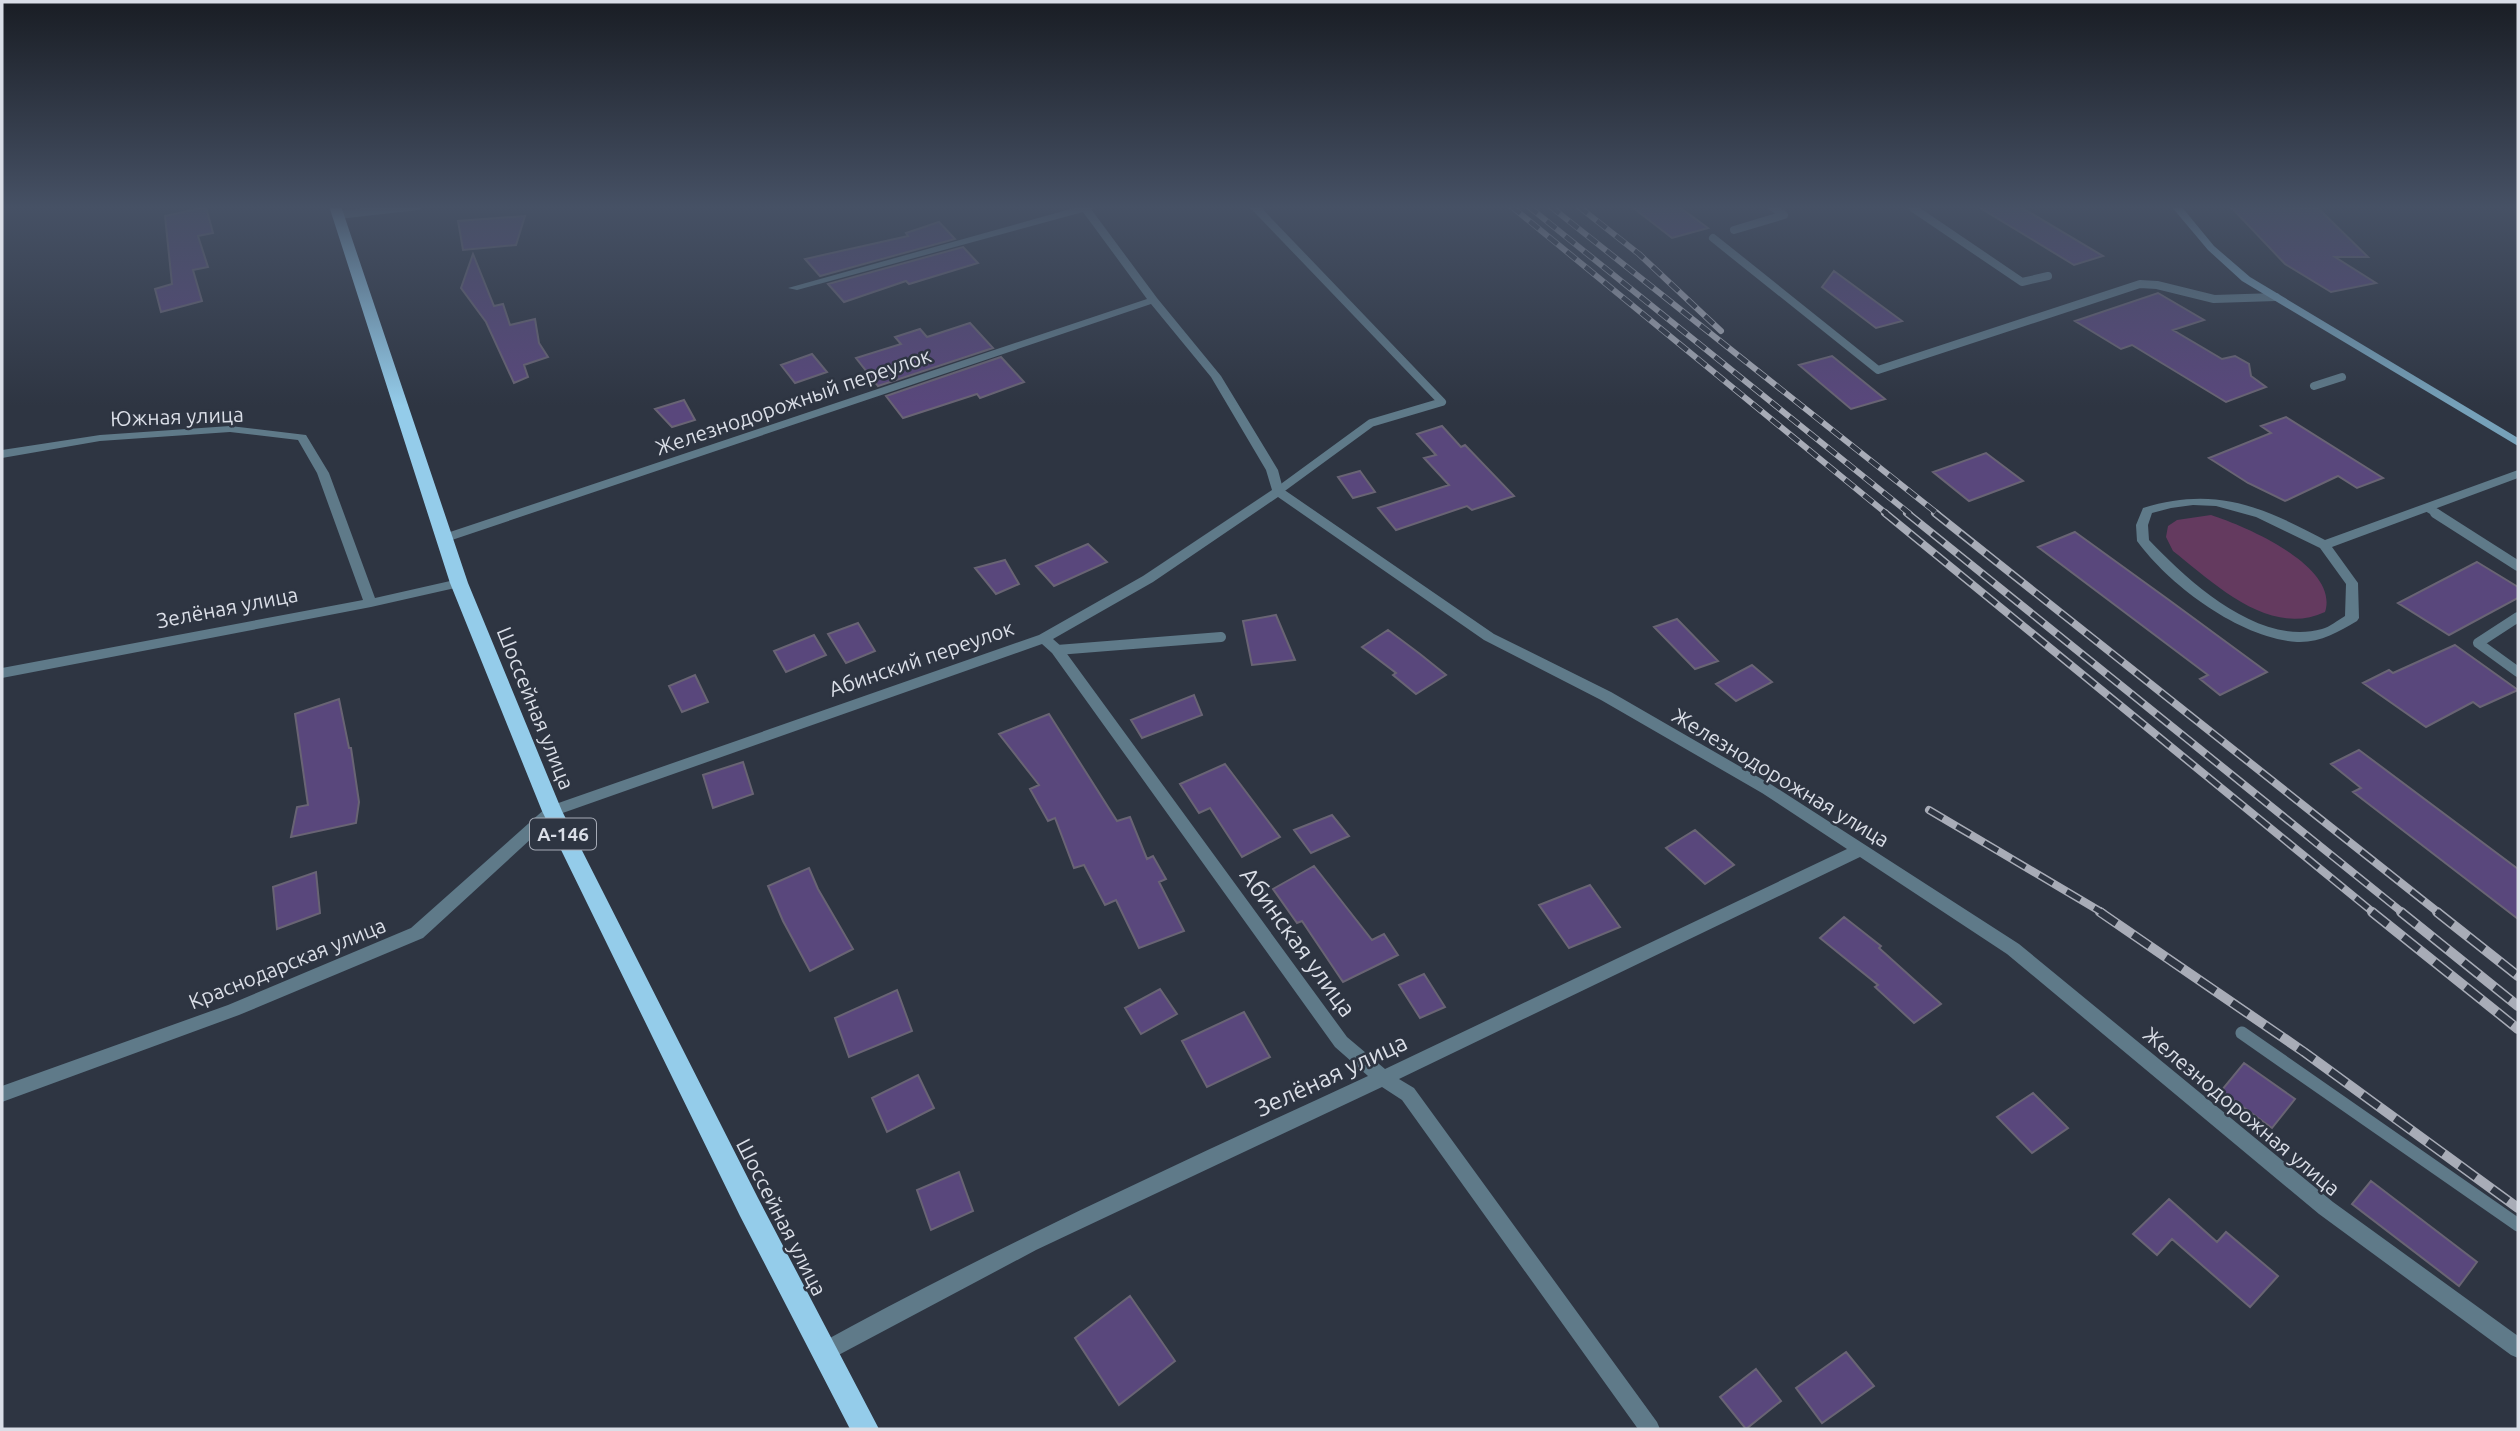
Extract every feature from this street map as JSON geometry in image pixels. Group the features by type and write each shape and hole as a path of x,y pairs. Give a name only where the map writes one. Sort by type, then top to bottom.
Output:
{"highway":[{"name":"Шоссейная улица","path":"357,273 459,583 552,811 592,895 865,1429"}],"main road":[{"path":"2239,273 2518,443"}],"street":[{"path":"793,288 849,273"},
{"path":"1134,273 1153,300 1216,376 1272,470 1278,491"},
{"name":"Железнодорожный переулок","path":"445,538 1153,300"},
{"name":"Южная улица","path":"2,454 100,438 230,429 302,437 323,473 371,603"},
{"path":"2324,545 2352,583 2352,618 2337,631 2308,637 2275,635 2233,617 2190,586 2143,541 2143,524 2147,511 2173,501 2217,501 2273,519 2324,545 2518,474"},
{"name":"Абинский переулок","path":"552,811 1051,644 1278,491"},
{"name":"Железнодорожная улица","path":"1278,491 1489,637 1606,696 1767,789 2013,949 2326,1208 2518,1348"},
{"name":"Зелёная улица","path":"2,673 371,603 459,583"},
{"name":"Абинская улица","path":"1051,644 1341,1042 1383,1078 1408,1094 1650,1429"},
{"name":"Краснодарская улица","path":"2,1094 233,1010 417,933 552,811"},
{"name":"Зелёная улица","path":"824,1352 905,1306 1140,1190 1383,1078 1861,849"}],"lane":[{"path":"1278,491 1371,423 1442,402 1318,273"},
{"path":"1756,273 1878,370 2140,284 2154,283 2203,298 2229,301 2276,297"},
{"path":"2008,273 2022,282 2048,276"},
{"path":"2314,386 2342,377"},
{"path":"2428,508 2518,566"},
{"path":"2518,617 2478,643 2518,672"},
{"path":"1051,644 1222,637"},
{"path":"2242,1033 2518,1225"}],"shaded area":[{"path":"2211,515 2266,538 2304,564 2318,579 2326,595 2325,612 2304,618 2283,618 2263,613 2224,591 2173,551 2166,537 2168,526 2177,520"}],"building":[{"path":"171,273 194,273 202,301 161,312 155,289 172,284"},
{"path":"466,273 481,273 494,306 503,304 510,325 535,319 539,343 548,357 524,365 528,377 514,383 486,322 461,288"},
{"path":"869,273 946,273 909,284 906,281 844,302 828,284"},
{"path":"1833,273 1836,273 1902,321 1876,328 1822,287"},
{"path":"2299,273 2360,273 2376,283 2331,292"},
{"path":"2158,293 2204,320 2173,330 2222,359 2235,356 2249,364 2251,376 2266,387 2226,402 2132,345 2121,349 2075,321"},
{"path":"970,323 993,348 878,386 856,358 901,344 895,337 920,329 927,337"},
{"path":"812,354 827,372 795,383 781,365"},
{"path":"1832,356 1885,399 1851,409 1799,365"},
{"path":"1001,357 1024,382 980,398 977,394 903,418 886,396"},
{"path":"684,400 695,420 672,427 655,409"},
{"path":"2286,417 2383,478 2357,488 2338,476 2285,501 2248,483 2209,458 2271,433 2261,426"},
{"path":"1442,426 1461,447 1465,445 1514,496 1472,510 1467,506 1396,530 1378,508 1449,485 1424,458 1436,455 1417,434"},
{"path":"1986,453 2023,481 1969,501 1933,472"},
{"path":"1360,471 1375,492 1353,498 1338,477"},
{"path":"2075,532 2267,672 2220,695 2200,679 2208,675 2038,547"},
{"path":"1088,544 1107,562 1054,586 1036,566"},
{"path":"1005,560 1019,584 996,594 975,568"},
{"path":"2477,562 2518,587 2518,598 2449,635 2398,603"},
{"path":"1276,615 1295,660 1252,665 1243,621"},
{"path":"1677,619 1718,661 1695,669 1654,627"},
{"path":"858,623 875,651 846,663 828,634"},
{"path":"1388,630 1446,675 1416,694 1393,675 1396,673 1362,647"},
{"path":"814,635 826,655 786,672 774,651"},
{"path":"2455,645 2518,690 2480,707 2473,702 2426,727 2363,683 2389,670 2393,673"},
{"path":"1752,665 1772,682 1736,701 1716,684"},
{"path":"695,675 708,702 682,712 669,686"},
{"path":"1194,695 1202,715 1142,738 1131,720"},
{"path":"339,699 351,748 359,802 356,823 291,837 297,807 308,805 295,714"},
{"path":"1049,714 1117,821 1130,817 1147,859 1153,856 1166,879 1159,882 1184,931 1139,948 1116,900 1105,905 1084,865 1074,868 1055,818 1048,821 1030,789 1039,785 999,734"},
{"path":"2359,750 2518,869 2518,919 2353,792 2361,788 2331,764"},
{"path":"743,762 753,794 713,808 703,775"},
{"path":"1225,764 1280,837 1242,857 1210,808 1199,813 1180,784"},
{"path":"1332,815 1349,836 1311,853 1294,830"},
{"path":"1695,830 1734,865 1705,884 1666,848"},
{"path":"1314,866 1372,940 1384,934 1398,955 1343,982 1302,921 1297,923 1273,889"},
{"path":"809,868 818,889 853,949 810,971 768,886"},
{"path":"316,872 320,913 277,929 273,887"},
{"path":"1590,885 1620,927 1569,948 1539,905"},
{"path":"1844,917 1881,946 1879,948 1941,1004 1914,1023 1875,987 1878,985 1820,938"},
{"path":"1424,974 1445,1007 1420,1018 1399,985"},
{"path":"1160,989 1177,1014 1141,1034 1125,1008"},
{"path":"897,990 912,1031 849,1057 835,1018"},
{"path":"1244,1012 1270,1057 1207,1087 1182,1041"},
{"path":"2244,1063 2295,1099 2272,1128 2221,1091"},
{"path":"918,1075 934,1108 887,1132 872,1098"},
{"path":"2033,1093 2068,1128 2032,1153 1997,1117"},
{"path":"959,1172 973,1211 931,1230 917,1190"},
{"path":"2371,1181 2477,1262 2459,1286 2352,1204"},
{"path":"2169,1199 2217,1242 2226,1232 2278,1276 2250,1307 2172,1239 2157,1255 2133,1234"},
{"path":"1130,1296 1175,1361 1119,1405 1075,1338"},
{"path":"1846,1352 1874,1386 1822,1423 1796,1388"},
{"path":"1756,1369 1781,1401 1746,1429 1720,1397"}],"railway":[{"path":"1593,273 1887,514"},
{"path":"1611,273 1910,514"},
{"path":"1634,273 1938,514"},
{"path":"1659,273 1721,331"},
{"path":"1885,513 2374,913"},
{"path":"1907,513 2403,913"},
{"path":"1935,513 2439,913"},
{"path":"1929,810 2103,913"},
{"path":"2100,912 2304,1052 2518,1208"},
{"path":"2372,912 2518,1029"},
{"path":"2401,912 2518,1006"},
{"path":"2437,912 2518,976"}]}
